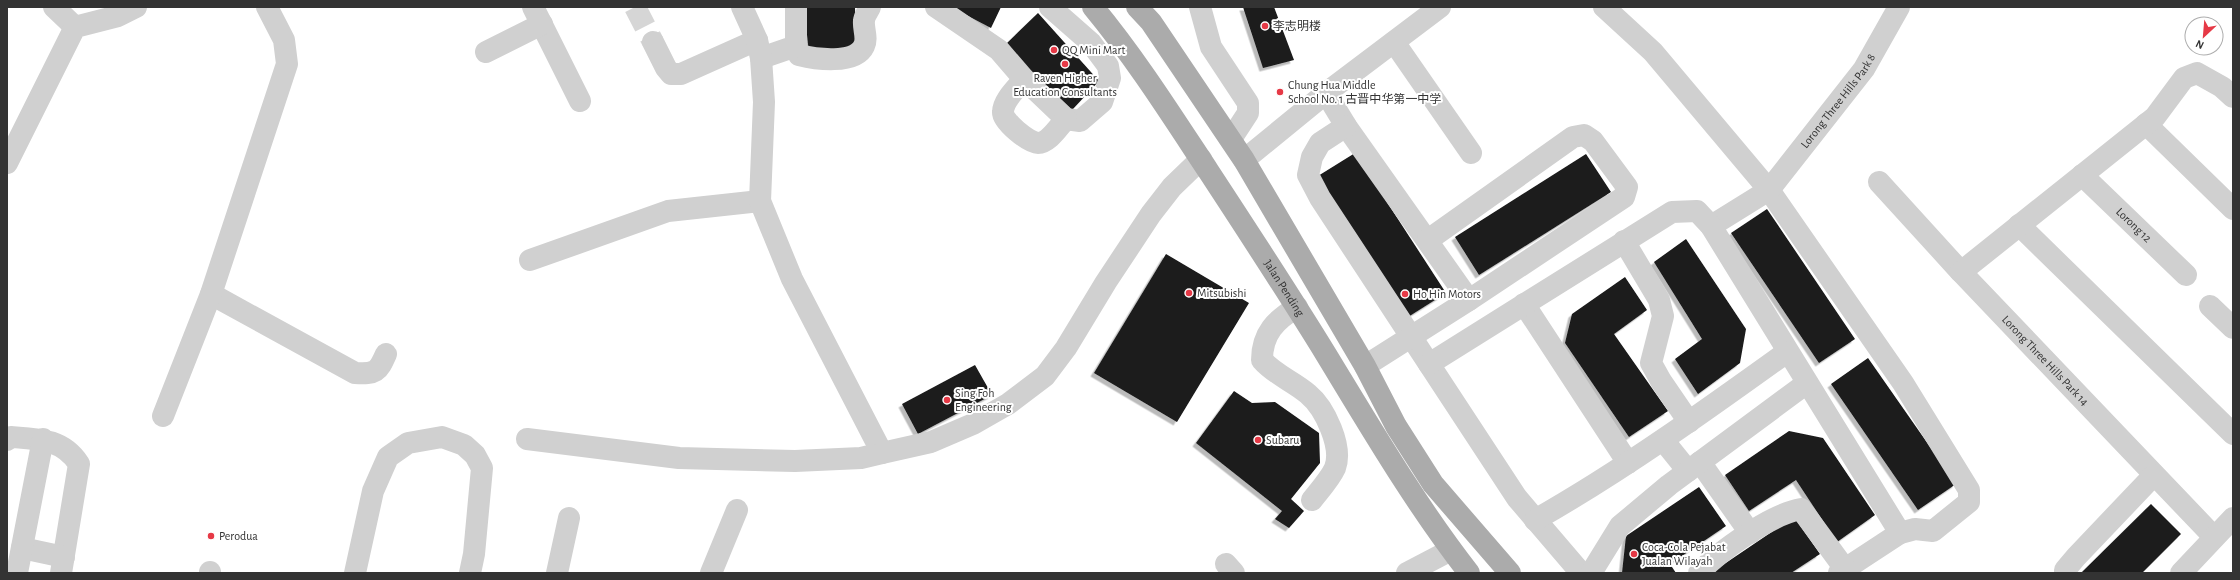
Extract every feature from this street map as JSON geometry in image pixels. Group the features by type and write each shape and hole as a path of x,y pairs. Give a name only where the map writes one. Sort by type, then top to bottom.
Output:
{"main road":[{"name":"Jalan Pending","path":"1093,7 1121,43 1201,159 1297,307 1377,439 1451,550 1469,573"},
{"path":"1137,7 1151,22 1231,139 1365,366 1396,426 1433,484 1472,531 1510,571"}],"street":[{"path":"54,7 75,27"},
{"path":"7,164 75,27 118,16 136,7"},
{"path":"163,416 211,294 288,64 284,40 266,7"},
{"path":"742,7 759,49 764,102 760,202 792,279 882,453"},
{"path":"796,7 796,46 799,55 814,59 832,60 856,54 864,46 864,21 870,7"},
{"path":"936,7 998,50 1066,119 1080,121 1102,102 1110,78 1108,66 1091,44 1050,7"},
{"path":"1200,7 1212,47 1248,103 1248,114 1231,139"},
{"path":"1244,160 1326,93 1440,7"},
{"path":"1604,7 1653,52 1769,190 1903,383 1969,490 1970,502 1933,531 1915,529 1900,533 1842,571 1801,509 1786,512 1750,533 1706,565 1700,573"},
{"name":"Lorong Three Hills Park 8","path":"1769,190 1864,69 1899,7"},
{"path":"486,52 538,16 580,101"},
{"path":"653,42 666,68 672,74 681,74 759,49 796,46"},
{"path":"1394,42 1471,153"},
{"path":"1100,55 1121,43"},
{"path":"1961,272 2155,117 2184,78 2197,73 2222,87 2233,97"},
{"path":"1024,78 1005,104 1003,112 1004,119 1028,140 1039,143 1047,140 1066,119"},
{"path":"1326,93 1346,126 1469,300"},
{"path":"2146,124 2233,209"},
{"path":"1346,126 1320,143 1312,157 1308,175 1320,198 1517,498 1581,573"},
{"path":"1365,366 1412,338 1624,197 1627,187 1593,141 1584,135 1573,137 1428,240"},
{"path":"527,439 679,458 795,461 861,458 931,442 973,424 1008,404 1045,376 1066,348 1106,282 1151,214 1172,188 1201,159"},
{"name":"Lorong 12","path":"2082,175 2186,275"},
{"name":"Lorong Three Hills Park 14","path":"1879,182 1961,272 2214,537"},
{"path":"1711,226 1769,190"},
{"path":"530,260 668,211 760,202"},
{"path":"1429,364 1672,212 1697,211 1711,226 1787,352 1900,533"},
{"path":"2019,225 2233,434"},
{"path":"1624,241 1659,300 1663,316 1651,363 1661,381 1689,422"},
{"path":"211,294 356,373 372,373 378,370 386,354"},
{"path":"1524,304 1628,463"},
{"path":"2210,306 2233,328"},
{"path":"1297,307 1276,321 1270,329 1262,348 1262,360 1271,371 1309,394 1328,421 1338,446 1335,468 1312,500"},
{"path":"1535,520 1585,491 1663,440 1787,352"},
{"path":"1591,573 1620,526 1694,467 1807,383"},
{"path":"7,440 11,437 43,439 61,444 74,455 79,464 63,565 22,548"},
{"path":"355,573 373,491 388,457 408,443 442,437 464,445 475,455 482,468 474,554 470,573"},
{"path":"17,573 43,439"},
{"path":"1663,440 1694,467 1750,533"},
{"path":"2065,573 2065,570 2076,556 2154,475"},
{"path":"711,573 737,510"},
{"path":"557,573 569,518"},
{"path":"2181,573 2233,518"},
{"path":"1407,573 1451,550"}],"building":[{"path":"804,7 855,7 856,47 809,53"},
{"path":"951,7 1001,7 991,28"},
{"name":"李志明楼","path":"1243,7 1274,7 1294,60 1263,68"},
{"path":"1038,13 1099,81 1072,110 1004,46"},
{"path":"1355,153 1446,293 1408,317 1318,176"},
{"path":"1586,154 1611,192 1479,275 1455,237"},
{"path":"1767,209 1855,339 1819,363 1731,233"},
{"path":"1686,239 1746,329 1740,363 1698,394 1675,359 1702,339 1654,262"},
{"path":"1166,254 1249,303 1177,422 1094,373"},
{"path":"1625,277 1647,310 1614,334 1668,411 1629,437 1565,343 1572,314"},
{"path":"1868,358 1956,484 1918,510 1831,384"},
{"name":"Sing Foh Engineering","path":"975,365 992,395 918,434 902,404"},
{"path":"1234,391 1252,403 1275,402 1319,433 1320,463 1291,499 1304,511 1289,528 1275,519 1282,511 1196,443"},
{"path":"1789,431 1823,438 1875,515 1837,542 1796,480 1749,511 1725,475"},
{"path":"1699,487 1726,526 1670,564 1676,573 1622,573 1626,536"},
{"path":"2151,504 2181,534 2142,573 2081,573"},
{"path":"1794,517 1820,554 1791,573 1711,573"}],"tunnel":[{"path":"635,7 653,42"}],"place":[{"name":"李志明楼","path":"1265,26"},
{"name":"QQ Mini Mart","path":"1054,50"},
{"name":"Raven Higher Education Consultants","path":"1065,64"},
{"name":"Chung Hua Middle School No. 1 古晋中华第一中学","path":"1280,92"},
{"name":"Mitsubishi","path":"1189,293"},
{"name":"Ho Hin Motors","path":"1405,294"},
{"name":"Sing Foh Engineering","path":"947,400"},
{"name":"Subaru","path":"1258,440"},
{"name":"Perodua","path":"211,536"},
{"name":"Coca-Cola Pejabat Jualan Wilayah","path":"1634,554"}]}
